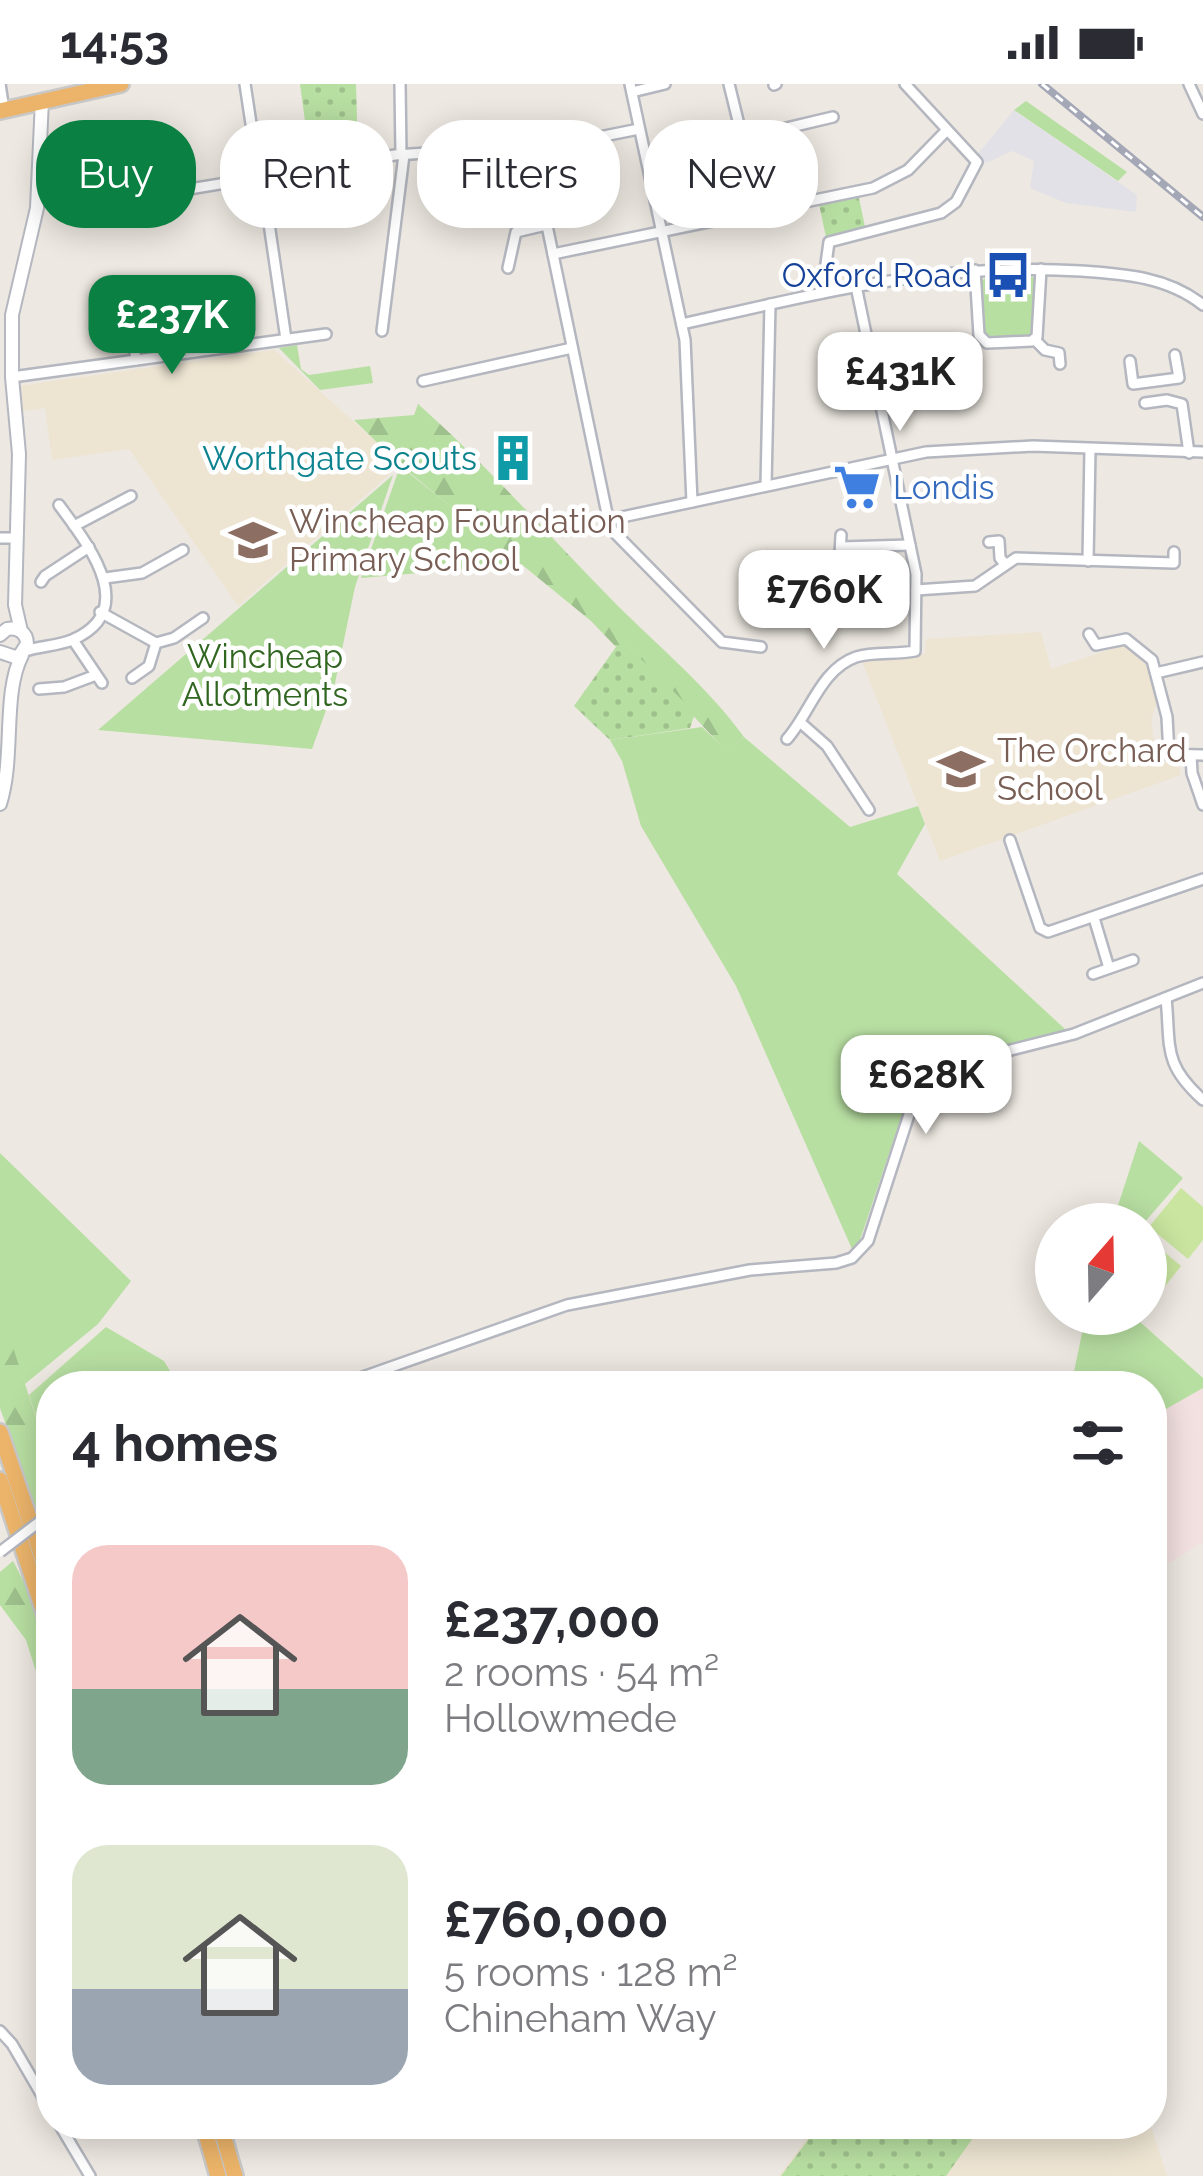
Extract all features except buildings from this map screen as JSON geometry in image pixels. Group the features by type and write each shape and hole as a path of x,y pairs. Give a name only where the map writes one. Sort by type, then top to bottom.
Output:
{"highway":[{"path":"2,110 122,84"},
{"path":"0,1432 36,1539"},
{"path":"0,1480 36,1588"},
{"path":"207,2139 218,2176"},
{"path":"224,2139 235,2176"}],"street":[{"path":"0,84 2,110"},
{"path":"245,84 250,120"},
{"path":"382,332 403,155 400,84"},
{"path":"644,149 631,88 665,84"},
{"path":"729,84 738,120"},
{"path":"822,293 829,242 941,214 956,202 977,162 905,84"},
{"path":"1189,84 1203,114"},
{"path":"0,804 11,750 13,680 24,653 15,605 20,454 12,377 13,315 37,208 42,100"},
{"path":"818,121 833,118"},
{"path":"620,133 639,130"},
{"path":"553,254 883,184 908,170 946,131"},
{"path":"393,156 417,154"},
{"path":"270,228 286,339"},
{"path":"508,268 516,232 536,228"},
{"path":"546,228 614,536 722,642 760,647"},
{"path":"664,229 682,324 692,502"},
{"path":"1034,339 1041,269"},
{"path":"682,324 900,276 975,270 1139,276 1177,288 1203,305"},
{"path":"975,270 980,339 987,343 1034,339 1045,350 1059,353 1060,364"},
{"path":"787,739 801,723 820,684 852,658 915,651 916,590 910,544 856,286"},
{"path":"127,296 136,360"},
{"path":"766,485 770,304"},
{"path":"12,377 326,334"},
{"path":"423,381 572,348"},
{"path":"1130,361 1133,384 1179,378 1175,355"},
{"path":"1155,381 1157,402"},
{"path":"1145,403 1182,404 1189,453"},
{"path":"608,520 892,458 1002,446 1203,452"},
{"path":"1088,562 1090,449"},
{"path":"74,526 131,496"},
{"path":"2,654 15,658 73,640 100,612 105,578 59,505"},
{"path":"0,538 16,538"},
{"path":"852,594 838,594 841,541 910,544"},
{"path":"989,542 999,541 1005,564"},
{"path":"41,582 89,547"},
{"path":"105,578 148,570 183,550"},
{"path":"916,590 974,586 1016,558 1174,563 1174,552"},
{"path":"15,605 1,634 23,633 61,643"},
{"path":"100,612 156,643 174,638 203,618"},
{"path":"1089,634 1102,646 1126,639 1132,628"},
{"path":"1126,639 1151,661 1156,673 1167,717 1169,754"},
{"path":"39,688 64,688 99,679 73,640"},
{"path":"132,678 149,666 156,643"},
{"path":"2,654 13,680"},
{"path":"1156,673 1203,662"},
{"path":"801,723 858,782 869,810"},
{"path":"1156,754 1197,755 1192,773 1203,805"},
{"path":"1011,840 1040,928 1055,932 1203,879"},
{"path":"1094,918 1109,968"},
{"path":"1093,974 1133,960"},
{"path":"381,1371 596,1298 763,1268 852,1258 868,1241 882,1208 916,1093 940,1068 1067,1036 1203,983"},
{"path":"1166,998 1170,1058 1180,1077 1203,1100"},
{"path":"0,1552 36,1525"},
{"path":"0,2031 36,2085"},
{"path":"68,2139 90,2176"}],"shaded area":[{"path":"1014,110 1137,195 1136,212 1066,203 1030,188 1034,161 1012,151 986,163 977,155"},
{"name":"Wincheap Foundation Primary School","path":"274,350 399,462 238,606 129,449 52,460 45,408 21,411 18,386"},
{"path":"1041,632 1051,669 1124,645 1140,658 1150,671 1157,703 1151,719 1156,757 1177,758 1181,775 940,861 862,661 925,654 926,639"},
{"path":"1203,1388 1203,1542 1167,1565 1167,1408"},
{"path":"806,2139 1155,2139 1167,2176 779,2176"}],"green space":[{"path":"300,84 356,84 357,120 305,120"},
{"path":"1026,101 1127,172 1118,181 1014,110"},
{"path":"859,198 865,227 826,237 819,204"},
{"path":"1032,277 1038,286 1034,288 1031,337 988,341 982,333 983,288 979,282"},
{"path":"297,345 301,369 309,375 370,366 373,383 320,390 279,348"},
{"path":"964,348 968,391 934,394 930,352"},
{"path":"418,404 699,684 744,737 727,752 629,647 616,647 591,621 399,464 354,420 414,415"},
{"name":"Wincheap Allotments","path":"400,466 524,564 361,578"},
{"name":"Wincheap Allotments","path":"393,475 355,587 334,688 312,749 98,730"},
{"path":"616,647 629,647 695,713 690,728 610,740 574,706"},
{"path":"702,727 727,751 744,737 850,827 918,806 925,824 897,874 1066,1030 928,1067 910,1091 860,1240 852,1249 736,986 641,826 622,761 610,740"},
{"path":"1139,1141 1183,1178 1161,1203 1119,1203"},
{"path":"0,1153 131,1281 98,1324 25,1384 0,1320"},
{"path":"1181,1188 1203,1207 1203,1240 1188,1259 1167,1242 1167,1205"},
{"path":"1167,1254 1181,1266 1167,1284"},
{"path":"0,1308 36,1417 36,1509 0,1408"},
{"path":"106,1327 164,1361 170,1371 56,1371"},
{"path":"1082,1335 1155,1335 1203,1378 1203,1388 1167,1408 1167,1371 1074,1371"},
{"path":"36,1389 36,1417 29,1395"},
{"path":"13,1561 32,1601 36,1672 26,1640 0,1605 0,1572"},
{"path":"809,2139 972,2139 946,2176 781,2176"}],"railway":[{"path":"1042,84 1203,217"}],"place":[{"name":"Oxford Road","path":"1008,275"},
{"name":"Worthgate Scouts","path":"513,458"},
{"name":"Londis","path":"857,487"},
{"name":"Wincheap Foundation Primary School","path":"253,540"},
{"name":"The Orchard School","path":"961,769"}]}
